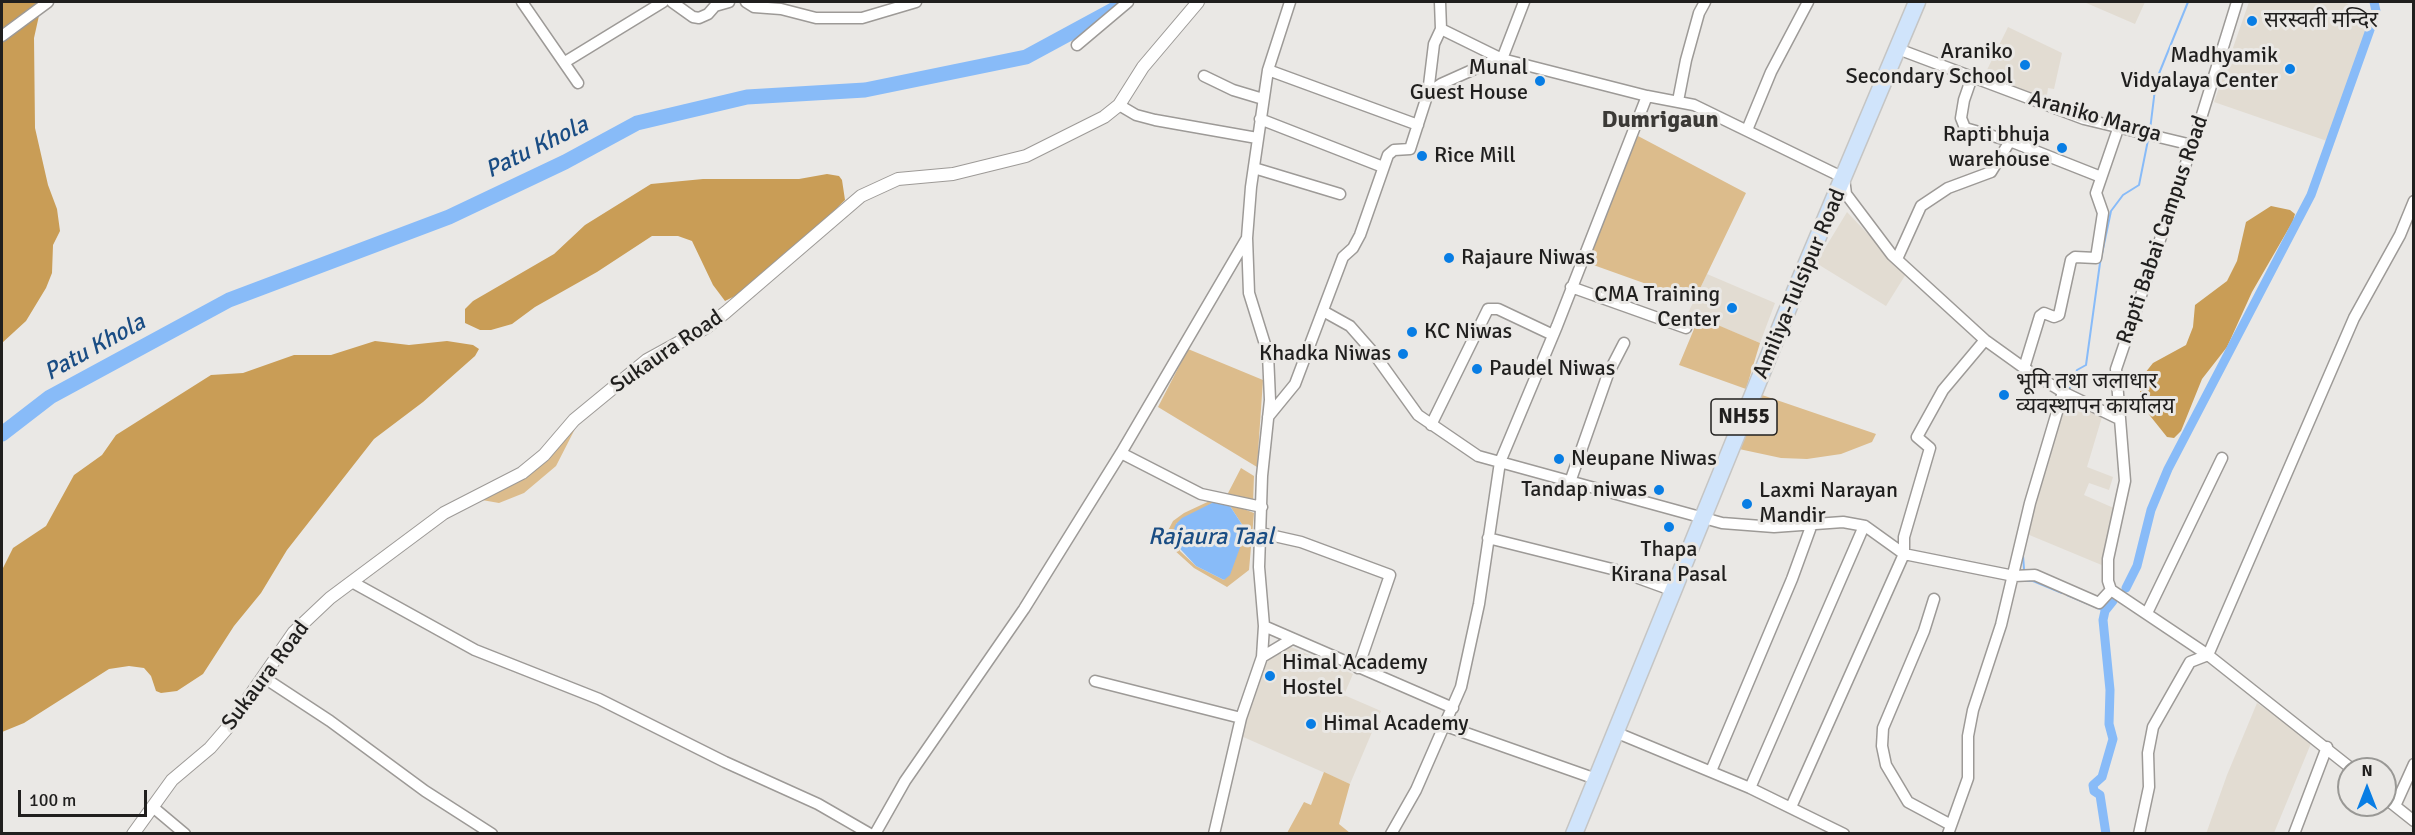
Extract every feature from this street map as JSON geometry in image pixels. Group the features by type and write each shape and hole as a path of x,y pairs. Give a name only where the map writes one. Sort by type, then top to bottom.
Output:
{"main road":[{"name":"Amiliya-Tulsipur Road","path":"1574,834 1917,2"}],"street":[{"path":"2,36 48,2"},
{"path":"522,2 578,83"},
{"path":"565,62 663,2"},
{"path":"676,2 693,17 699,18 708,15 715,6 729,2"},
{"path":"746,2 754,7 781,9 816,18 862,18 916,2"},
{"path":"1077,45 1128,2"},
{"name":"Sukaura Road","path":"133,834 154,808 172,780 210,748 229,726 294,632 330,598 444,513 522,473 544,455 583,412 647,360 707,327 802,250 861,196 898,179 952,174 1026,156 1088,127 1119,105 1143,67 1198,2"},
{"path":"1214,834 1241,717 1262,657 1264,626 1259,582 1270,400 1268,354 1249,293 1247,238 1257,138 1268,70 1290,2"},
{"path":"1268,417 1295,384 1343,257 1353,248 1360,235 1388,155 1394,150 1410,149 1428,93 1434,44 1441,29 1440,2"},
{"path":"1428,93 1450,79 1501,59 1524,2"},
{"path":"1678,100 1686,60 1699,13 1705,2"},
{"path":"1747,130 1771,72 1808,2"},
{"name":"Rapti Babai Campus Road","path":"2111,590 2108,581 2108,559 2125,481 2116,369 2192,145 2236,2"},
{"path":"1441,29 1501,59 1647,96 1678,100 1747,130 1844,178 1846,194 1897,259 1985,340 2024,369 2063,392 2119,419"},
{"name":"Araniko Marga","path":"1898,50 2084,119 2192,145"},
{"path":"1268,70 1418,125"},
{"path":"1204,76 1233,90 1263,99"},
{"path":"1972,77 1964,100 1962,125 2010,141 2101,177"},
{"path":"1391,834 1416,790 1446,726 1461,687 1479,603 1500,462 1553,335 1647,96"},
{"path":"1119,105 1136,115 1155,120 1257,138"},
{"path":"1260,119 1383,167"},
{"path":"2024,369 2040,316 2044,313 2054,317 2059,315 2071,260 2075,257 2096,258 2103,213 2096,193 2119,126"},
{"path":"1897,259 1921,206 1948,188 1991,172 2010,141"},
{"path":"1254,168 1340,194"},
{"path":"2139,834 2149,787 2148,753 2152,727 2190,662 2208,655 2354,318 2400,235 2414,201"},
{"path":"875,834 905,780 1024,609 1121,453 1247,238"},
{"path":"1571,287 1686,328"},
{"path":"1431,425 1488,309 1498,309 1553,335"},
{"path":"1323,311 1350,326 1372,351 1418,415 1478,456 1702,519 1774,527 1843,522 1864,526 1904,554 2014,576 2035,575 2099,603 2111,590 2208,655 2338,757"},
{"path":"1791,807 1904,554 1904,537 1930,448 1917,437 1943,390 1985,340"},
{"path":"1570,482 1608,374 1624,343"},
{"path":"1934,599 1924,631 1883,728 1882,746 1886,765 1908,802 1950,829 1968,778 1968,736 1973,710 2014,576 2030,502 2063,392"},
{"path":"1121,453 1201,494 1262,507"},
{"path":"2146,613 2222,458"},
{"path":"1711,771 1788,588 1812,524"},
{"path":"1750,788 1864,526"},
{"path":"1261,533 1301,542 1390,575 1358,668"},
{"path":"1488,538 1616,570 1674,591"},
{"path":"352,582 475,650 599,699 725,762 818,804 870,834"},
{"path":"1264,626 1453,708"},
{"path":"1262,657 1292,639"},
{"path":"263,677 330,721 425,791 492,834"},
{"path":"1095,681 1241,717"},
{"path":"1446,726 1596,779"},
{"path":"1615,732 1750,788 1844,834"},
{"path":"2294,834 2327,747"},
{"path":"2397,802 2414,764"},
{"path":"154,808 185,834"},
{"path":"2397,808 2414,821"}],"shaded area":[{"path":"2,2 42,2 34,38 35,128 48,185 57,209 60,231 53,245 52,273 46,288 26,321 2,343"},
{"path":"2084,2 2145,2 2135,24"},
{"name":"Madhyamik Vidyalaya Center","path":"2249,2 2341,2 2374,11 2327,141 2214,102"},
{"name":"Araniko Secondary School","path":"2008,27 2062,53 2054,89 2048,88 2046,102 1984,76"},
{"path":"1638,136 1746,193 1694,301 1585,262"},
{"path":"827,174 839,176 842,180 845,200 797,247 741,293 725,301 713,285 692,241 678,236 652,236 597,272 535,307 512,324 491,330 480,330 465,323 465,309 473,301 554,254 585,225 651,184 703,179 799,179"},
{"path":"2271,206 2290,210 2295,214 2293,221 2252,292 2227,347 2202,379 2181,431 2174,438 2167,437 2147,412 2139,388 2141,378 2153,363 2186,345 2193,327 2195,305 2227,281 2237,261 2246,222"},
{"path":"1847,212 1906,274 1886,306 1816,263"},
{"name":"CMA Training Center","path":"1707,274 1775,303 1760,343 1688,313"},
{"path":"1699,317 1760,343 1746,389 1679,365"},
{"path":"375,341 409,345 447,341 473,345 479,349 475,356 423,402 374,439 287,550 261,593 234,626 203,674 177,691 161,693 156,691 151,676 144,668 129,666 109,669 24,723 2,732 2,570 13,548 46,526 74,475 102,455 116,435 211,375 243,373 294,355 331,355"},
{"path":"1188,349 1263,380 1257,467 1158,407"},
{"path":"1762,395 1876,434 1872,442 1841,454 1807,459 1781,458 1739,449"},
{"path":"2066,400 2102,417 2087,467 2113,477 2109,490 2089,483 2084,495 2116,509 2104,566 2027,534"},
{"path":"576,427 556,466 524,493 499,503 482,500 524,477"},
{"path":"1241,468 1254,476 1253,503 1226,497"},
{"path":"1216,498 1218,500 1176,524 1180,551 1196,566 1224,580 1242,542 1243,526 1228,503 1254,513 1249,570 1227,587 1194,568 1163,540 1173,521 1184,513"},
{"name":"Himal Academy","path":"1284,644 1353,674 1344,695 1381,711 1350,784 1241,736 1267,662"},
{"path":"2257,703 2312,741 2274,833 2206,834 2227,775"},
{"path":"1324,772 1350,784 1339,824 1350,833 1287,833 1304,802 1311,805"}],"water":[{"name":"Rajaura Taal","path":"1218,500 1228,503 1243,526 1242,542 1230,575 1224,580 1196,566 1170,538 1176,524 1182,518"}],"waterway":[{"path":"2150,130 2156,81 2188,2"},
{"path":"2126,588 2137,566 2151,510 2168,469 2311,195 2371,27 2376,11 2374,2"},
{"name":"Patu Khola","path":"2,434 50,397 229,300 449,217 565,162 637,123 747,97 865,90 1026,57 1124,4"},
{"path":"2069,390 2077,370 2086,365 2100,263 2111,211 2123,195 2139,185 2148,140"},
{"path":"2023,555 2024,569"},
{"path":"2027,581 2033,581 2062,593"},
{"path":"2067,595 2105,611"},
{"path":"2106,834 2100,795 2094,791 2093,785 2102,777 2113,739 2109,724 2110,690 2103,620 2105,611 2113,601"}],"place":[{"name":"सरस्वती मन्दिर","path":"2252,21"},
{"name":"Araniko Secondary School","path":"2025,65"},
{"name":"Madhyamik Vidyalaya Center","path":"2290,69"},
{"name":"Munal Guest House","path":"1540,81"},
{"name":"Rapti bhuja warehouse","path":"2062,148"},
{"name":"Rice Mill","path":"1422,156"},
{"name":"Rajaure Niwas","path":"1449,258"},
{"name":"CMA Training Center","path":"1732,308"},
{"name":"KC Niwas","path":"1412,332"},
{"name":"Khadka Niwas","path":"1403,354"},
{"name":"Paudel Niwas","path":"1477,369"},
{"name":"भूमि तथा जलाधार व्यवस्थापन कार्यालय","path":"2004,395"},
{"name":"Neupane Niwas","path":"1559,459"},
{"name":"Tandap niwas","path":"1659,490"},
{"name":"Laxmi Narayan Mandir","path":"1747,504"},
{"name":"Thapa Kirana Pasal","path":"1669,527"},
{"name":"Himal Academy Hostel","path":"1270,676"},
{"name":"Himal Academy","path":"1311,724"}],"district":[{"name":"Dumrigaun","path":"1660,121"}]}
